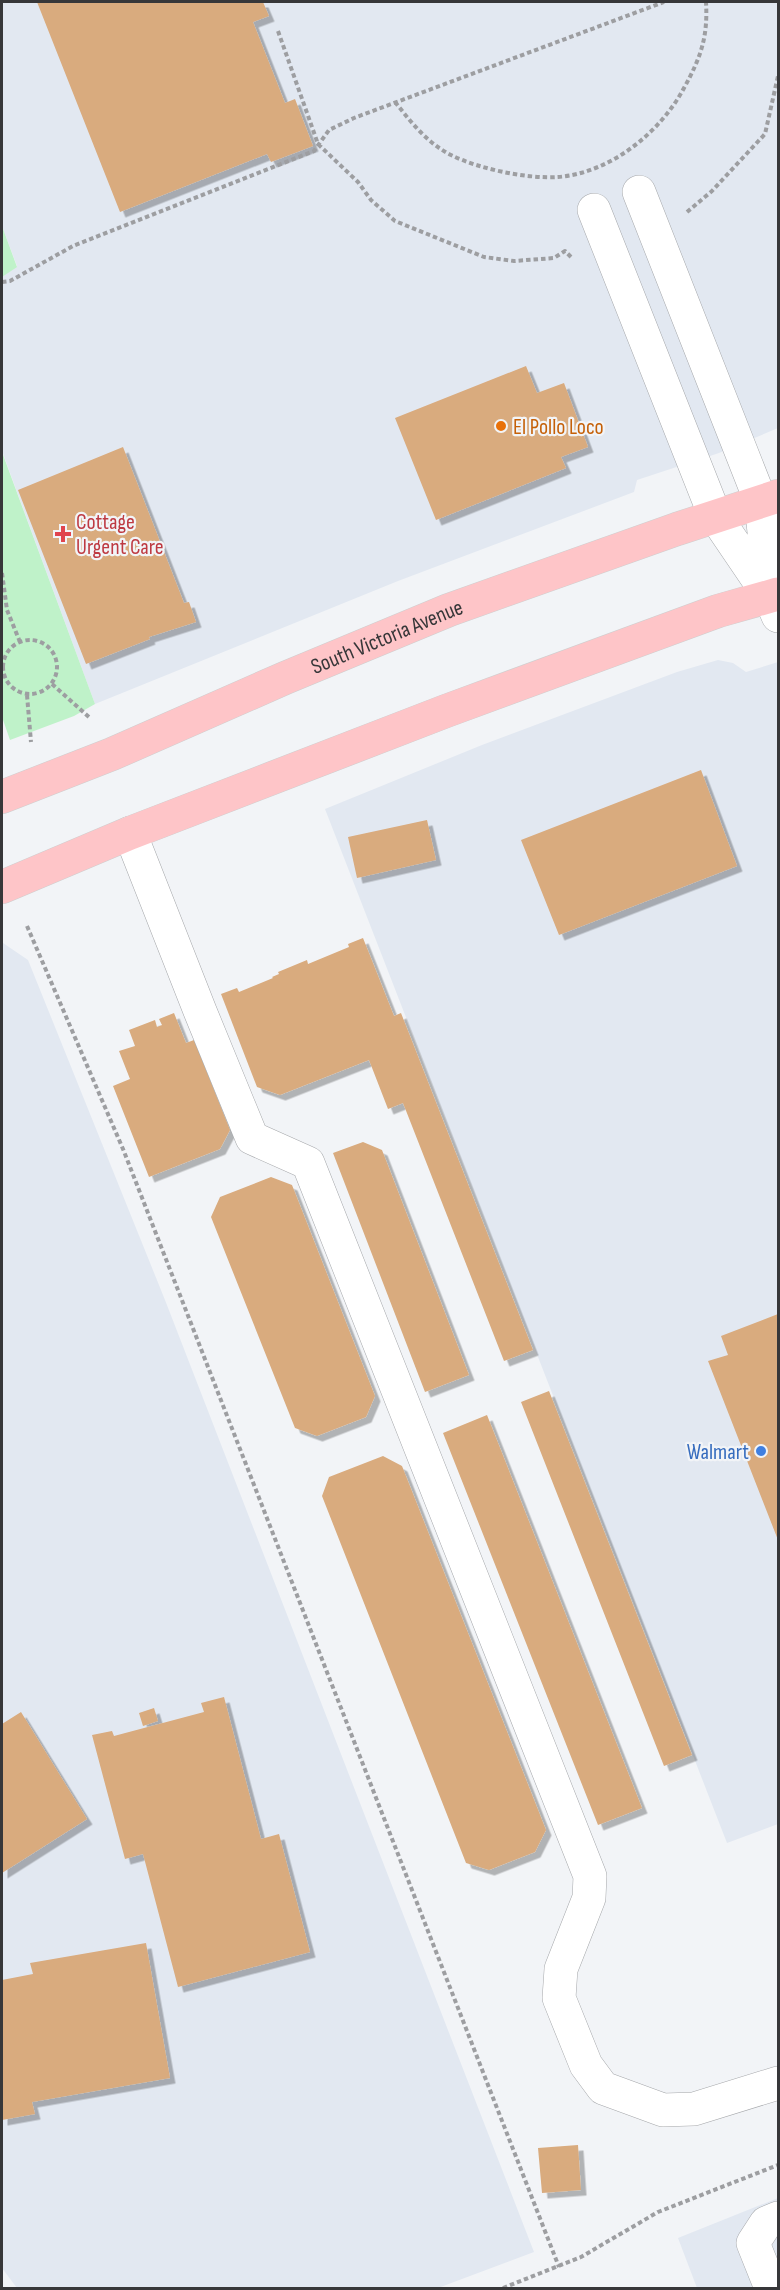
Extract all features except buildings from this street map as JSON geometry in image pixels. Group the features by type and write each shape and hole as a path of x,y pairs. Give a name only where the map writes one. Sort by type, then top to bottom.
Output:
{"main road":[{"name":"South Victoria Avenue","path":"2,797 112,754 285,678 449,610 770,499"},
{"path":"2,887 130,833 707,615 776,602"}],"lane":[{"path":"639,192 770,499 776,602"},
{"path":"594,210 716,516 776,602"},
{"path":"130,833 252,1138 308,1163 590,1876 589,1898 561,1970 559,1998 586,2066 603,2088 663,2110 694,2109 778,2083"},
{"path":"771,2289 753,2243 766,2223 778,2218"}],"path":[{"path":"2,282 10,280 73,246 314,151 329,130 354,118 664,2"},
{"path":"395,102 419,132 451,155 501,172 558,177 597,167 645,138 676,103 700,58 708,26 706,2"},
{"path":"278,31 318,144 358,182 371,200 395,221 484,257 514,261 554,258 565,251 573,259"},
{"path":"687,212 712,191 765,134 778,76"},
{"path":"2,573 7,610 20,642"},
{"path":"37,641 45,644 51,650 57,667 52,684 36,694 27,694 11,687 3,671 6,654 20,642 37,641"},
{"path":"52,684 90,718"},
{"path":"27,694 31,742"},
{"path":"27,926 123,1149 559,2267"},
{"path":"503,2289 581,2257 658,2212 778,2165"}],"shaded area":[{"path":"2,2 778,2 778,428 719,453 637,480 634,492 398,581 95,704 2,451 2,277 17,266 2,226"},
{"path":"718,660 733,663 746,672 778,662 778,1824 727,1843 325,809 482,745 677,672"},
{"path":"3,943 28,960 165,1300 534,2252 438,2288 17,2288 2,2268"},
{"path":"778,2198 778,2288 697,2288 678,2238"}],"green space":[{"path":"2,226 17,267 2,277"},
{"path":"2,452 95,704 74,716 10,740 2,717"}],"place":[{"name":"El Pollo Loco","path":"501,426"},
{"name":"Cottage Urgent Care","path":"63,534"},
{"name":"Walmart","path":"761,1451"}]}
